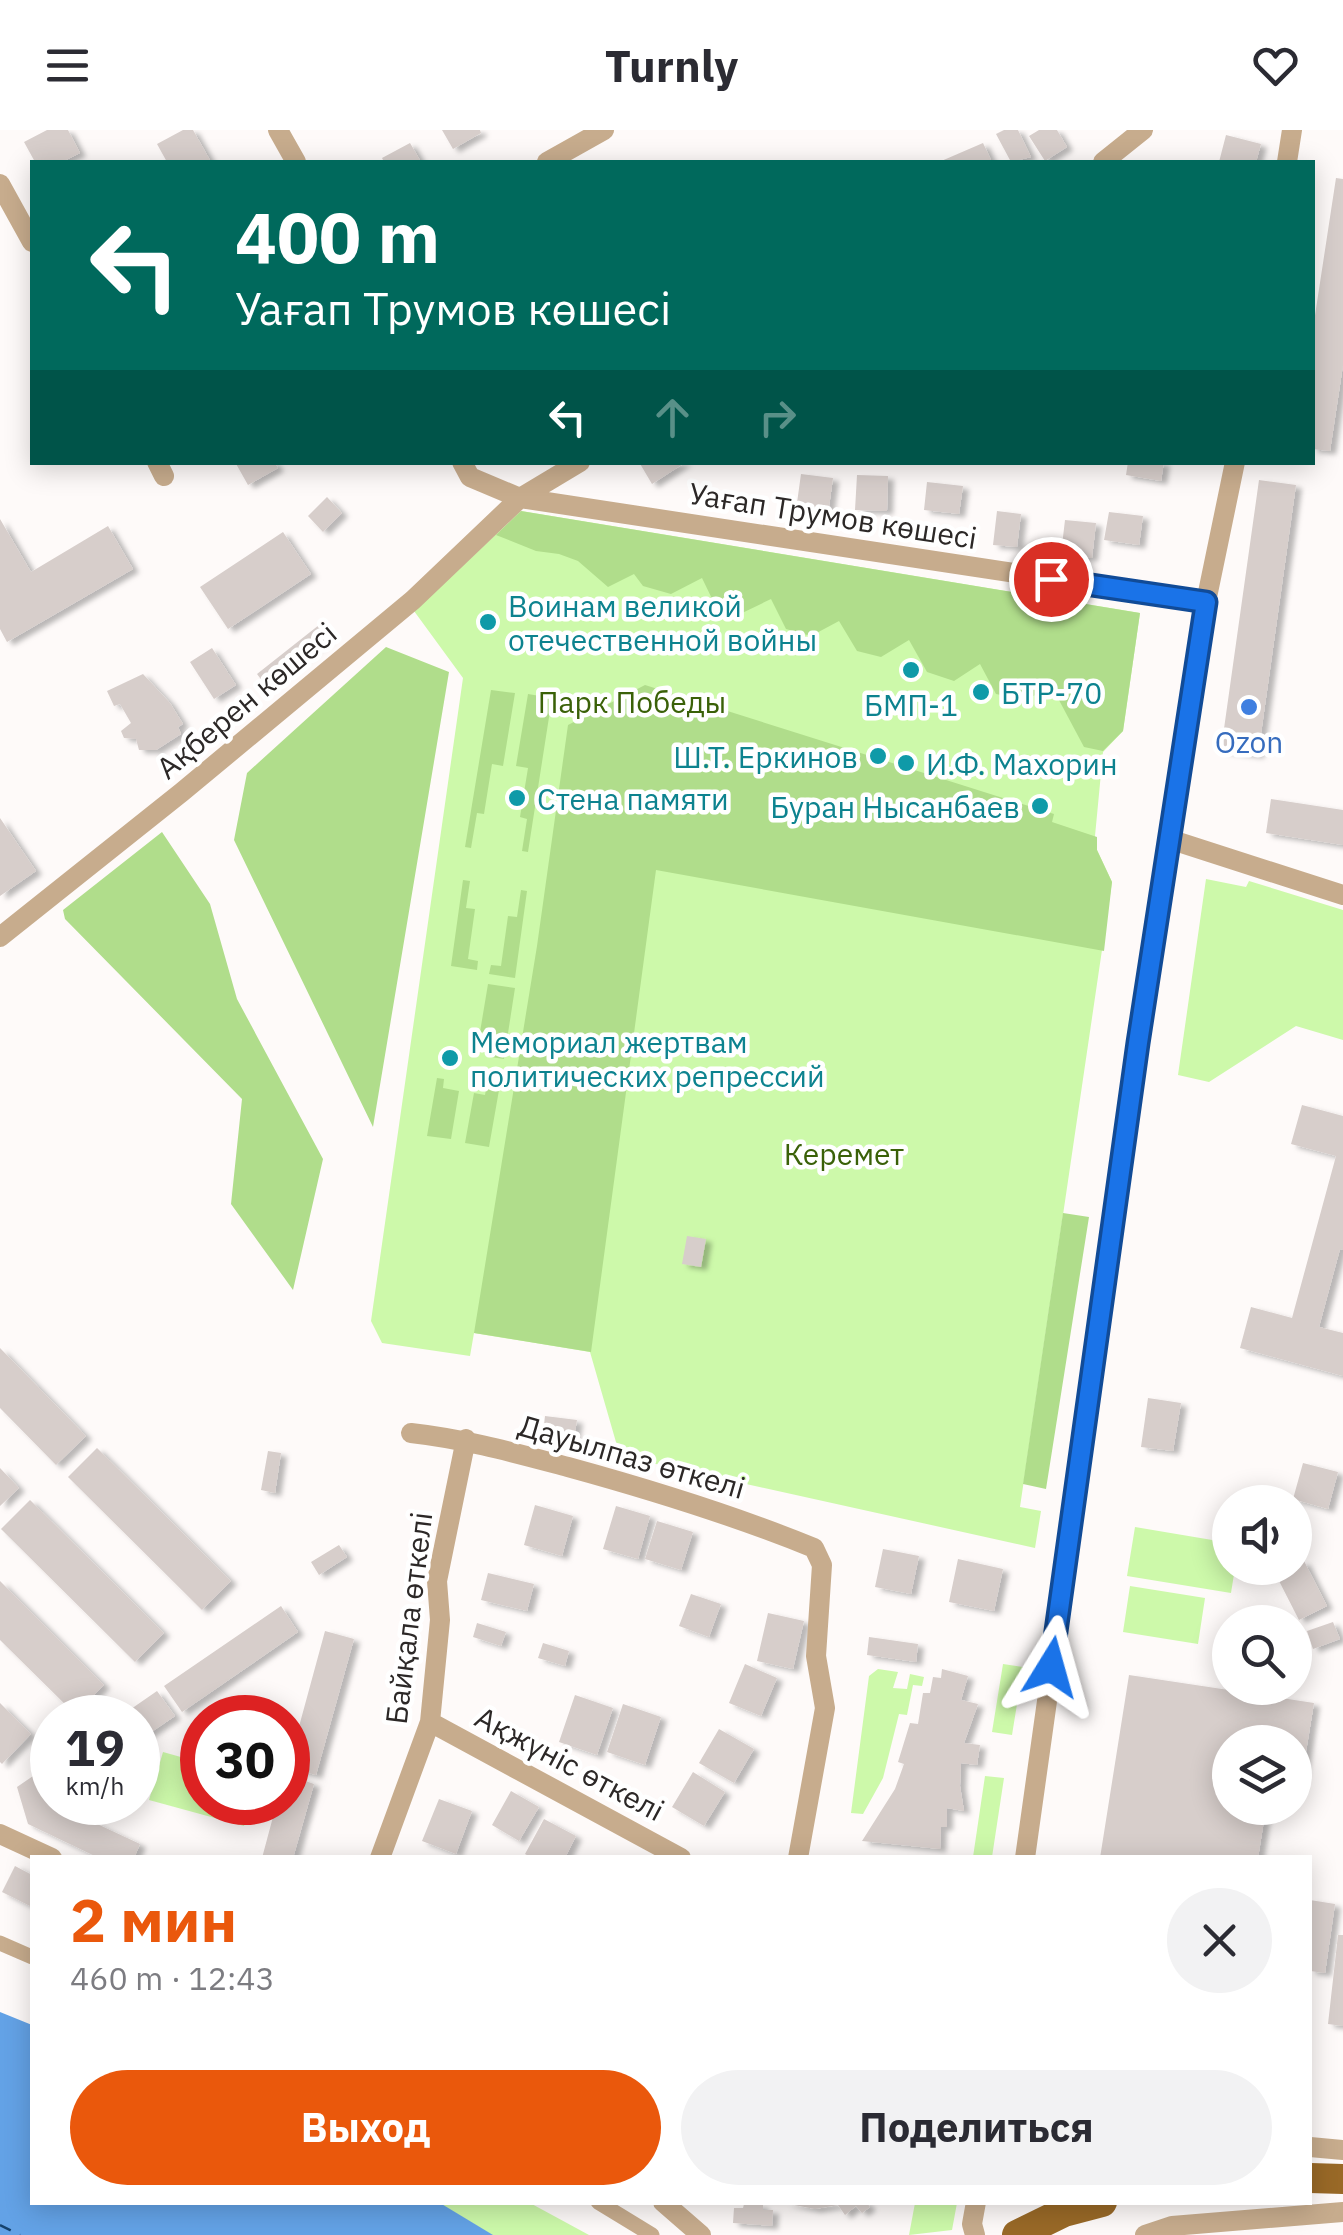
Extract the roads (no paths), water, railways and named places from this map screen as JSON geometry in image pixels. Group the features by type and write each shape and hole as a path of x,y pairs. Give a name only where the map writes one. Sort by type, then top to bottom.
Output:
{"main road":[{"path":"1312,2178 1343,2179"},
{"path":"1017,2235 1064,2212 1091,2205"}],"street":[{"path":"278,130 295,160"},
{"path":"550,160 604,130"},
{"path":"1105,160 1143,130"},
{"path":"1287,160 1292,130"},
{"path":"0,184 30,238"},
{"name":"Уағап Трумов көшесі","path":"464,465 470,477 520,498 1206,602"},
{"name":"Ақберен көшесі","path":"0,937 413,600 520,498 575,465"},
{"path":"1026,1855 1169,840 1206,602 1234,465"},
{"path":"1169,840 1343,895"},
{"name":"Дауылпаз өткелі","path":"411,1432 466,1439 736,1516 814,1548 822,1564 816,1656 825,1708 799,1855"},
{"name":"Байқала өткелі","path":"381,1855 430,1722 440,1620 437,1582 466,1439"},
{"name":"Ақжүніс өткелі","path":"430,1722 674,1855"},
{"path":"0,1834 46,1855"},
{"path":"0,1943 30,1957"},
{"path":"1312,2147 1343,2150"},
{"path":"603,2205 652,2235"},
{"path":"666,2205 701,2235"},
{"path":"975,2205 972,2224 975,2235"},
{"path":"1145,2235 1172,2226 1343,2212"}],"water":[{"path":"0,2012 30,2024 30,2205 443,2205 493,2235 0,2235"}],"place":[{"name":"Воинам великой отечественной войны","path":"488,622"},
{"name":"БМП-1","path":"911,670"},
{"name":"БТР-70","path":"981,692"},
{"name":"Ozon","path":"1249,707"},
{"name":"Ш.Т. Еркинов","path":"878,756"},
{"name":"И.Ф. Махорин","path":"906,763"},
{"name":"Стена памяти","path":"517,798"},
{"name":"Буран Нысанбаев","path":"1040,806"},
{"name":"Мемориал жертвам политических репрессий","path":"450,1058"}],"park label":[{"name":"Парк Победы","path":"632,701"},
{"name":"Керемет","path":"844,1153"}]}
